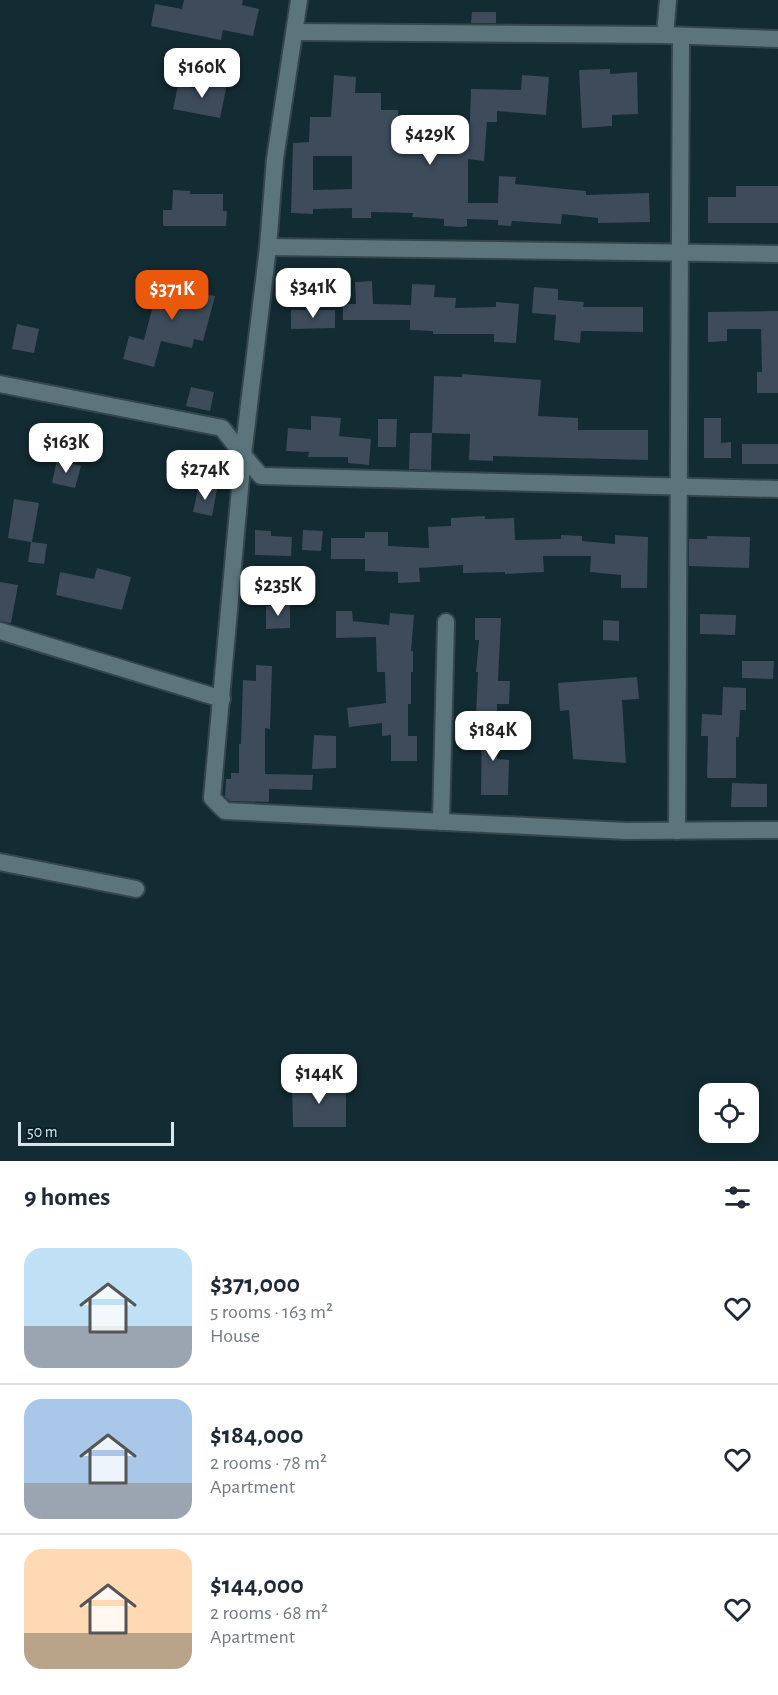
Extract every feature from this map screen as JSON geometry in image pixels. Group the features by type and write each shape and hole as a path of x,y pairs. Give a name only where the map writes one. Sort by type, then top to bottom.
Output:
{"street":[{"path":"299,0 275,159 268,247 243,455 212,798 225,811 626,831 778,831"},
{"path":"668,0 673,35 680,253 677,831"},
{"path":"295,32 673,35 778,39"},
{"path":"268,247 778,254"},
{"path":"0,384 222,428 261,476 778,489"},
{"path":"441,822 446,622"},
{"path":"0,631 222,699"},
{"path":"0,862 136,889"}],"building":[{"path":"184,0 243,0 242,5 259,9 253,36 223,30 221,40 151,26 155,4 182,9"},
{"path":"472,12 496,12 496,23 471,23"},
{"path":"610,69 610,74 637,72 638,114 612,115 612,126 582,128 579,70"},
{"path":"334,75 356,77 355,93 381,93 381,110 398,110 398,127 414,127 414,146 469,144 471,89 521,90 522,75 549,77 546,115 497,111 497,122 487,122 484,161 468,159 468,203 498,203 499,176 516,177 515,184 586,191 586,195 649,193 650,222 598,223 598,218 562,214 561,224 512,221 511,226 498,225 498,220 467,219 467,226 462,227 444,226 444,219 412,217 413,213 371,212 371,218 352,218 352,208 313,209 313,214 291,213 293,143 309,142 310,117 331,117","holes":["313,156 352,156 352,189 313,190"]},
{"path":"200,79 227,84 220,118 173,109 178,85 198,89"},
{"path":"736,186 778,186 778,223 708,223 708,197 736,197"},
{"path":"173,190 190,191 190,194 223,194 223,211 227,211 226,226 163,226 163,210 172,210"},
{"path":"162,276 186,280 184,290 215,296 203,341 194,339 192,348 161,341 154,367 123,359 129,336 144,340"},
{"path":"372,281 373,304 411,305 412,284 435,285 434,297 456,298 455,308 496,307 496,302 519,304 516,343 494,342 494,334 433,334 433,331 410,330 410,320 343,320 343,304 356,304 355,282"},
{"path":"534,287 558,289 558,300 584,302 583,307 643,307 643,332 581,331 580,343 554,340 556,315 532,313"},
{"path":"291,310 335,310 335,328 291,329"},
{"path":"778,311 778,393 757,393 757,372 762,372 761,329 727,329 727,341 708,342 708,312"},
{"path":"17,324 39,329 34,353 12,349"},
{"path":"462,374 541,380 538,416 578,418 578,430 648,430 648,460 493,456 493,461 469,460 470,434 432,433 434,376 462,377"},
{"path":"191,387 214,392 210,411 186,406"},
{"path":"311,416 341,418 339,436 371,439 369,465 348,463 348,457 308,457 309,452 286,451 288,428 311,430"},
{"path":"704,418 721,418 721,443 731,442 731,458 704,458"},
{"path":"378,419 397,419 396,447 378,447"},
{"path":"410,433 432,433 431,470 409,469"},
{"path":"742,444 778,444 778,464 742,464"},
{"path":"57,460 81,466 75,488 52,483"},
{"path":"199,485 217,489 212,516 193,512"},
{"path":"14,499 39,503 32,542 47,544 44,564 28,562 31,542 8,538"},
{"path":"485,516 485,519 514,518 515,540 561,539 561,535 582,536 582,541 615,544 615,535 648,537 647,588 621,588 621,575 590,572 591,556 543,556 544,572 463,573 463,565 419,568 420,582 398,583 398,572 365,571 365,559 331,559 331,538 365,538 365,532 388,532 388,546 429,548 428,527 451,526 451,518"},
{"path":"255,530 271,531 271,536 292,537 291,556 255,555"},
{"path":"303,530 323,531 321,551 302,550"},
{"path":"707,536 750,537 749,568 689,566 689,539 707,539"},
{"path":"97,568 131,577 122,610 56,595 60,572 94,579"},
{"path":"0,582 18,585 11,623 0,621"},
{"path":"290,605 290,628 266,629 266,606"},
{"path":"336,611 352,611 353,621 389,625 390,613 414,615 411,651 413,651 413,672 411,672 411,704 408,704 408,736 417,736 417,761 391,761 391,735 382,736 382,723 349,727 347,708 386,703 385,672 377,672 376,637 336,638"},
{"path":"700,614 736,615 735,635 700,634"},
{"path":"475,618 501,618 498,681 510,681 509,704 497,704 497,715 476,717 479,640 475,640"},
{"path":"603,620 619,621 619,641 603,640"},
{"path":"742,661 774,661 773,679 742,678"},
{"path":"256,665 272,666 270,729 265,728 265,774 313,775 312,790 269,789 269,802 230,801 225,797 226,779 231,779 231,773 239,773 243,680 256,681"},
{"path":"637,677 639,699 622,700 626,763 573,759 569,710 560,711 558,683"},
{"path":"723,687 746,688 746,710 740,710 739,737 736,737 736,778 707,778 708,736 701,736 702,714 722,715"},
{"path":"482,718 497,718 497,759 509,760 508,795 481,795"},
{"path":"314,735 336,736 336,768 312,769"},
{"path":"732,783 767,784 767,807 731,807"},
{"path":"346,1082 346,1127 293,1127 292,1083"}]}
